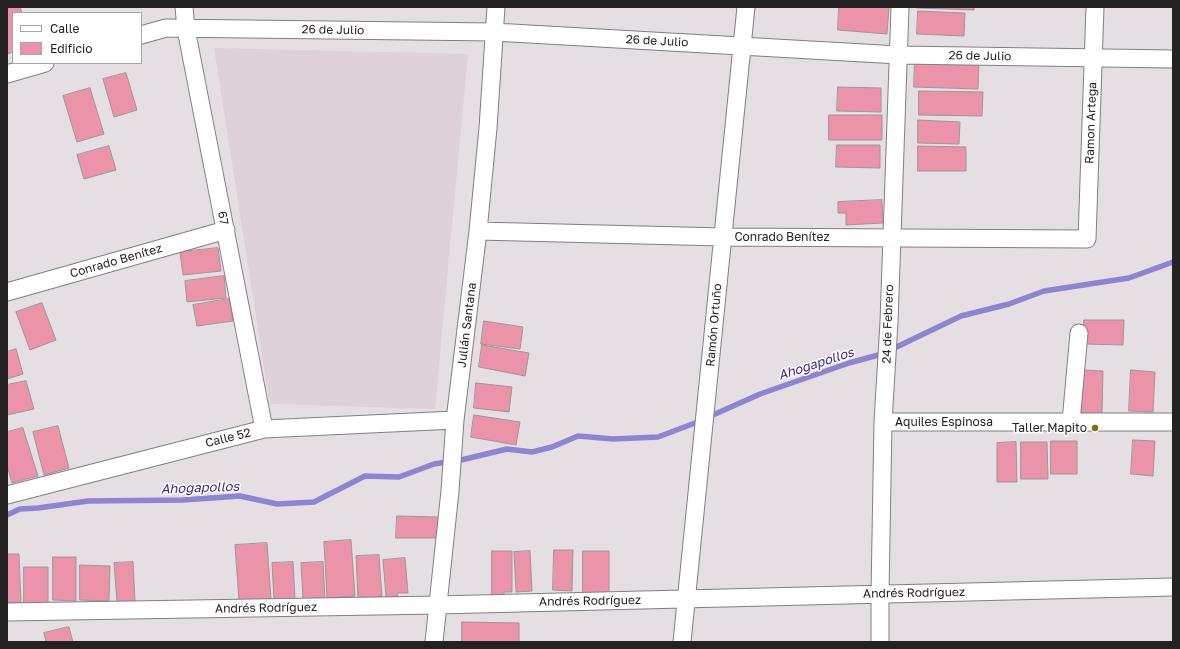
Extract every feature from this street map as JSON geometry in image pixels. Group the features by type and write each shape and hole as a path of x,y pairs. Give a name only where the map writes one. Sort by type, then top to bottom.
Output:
{"street":[{"name":"67","path":"184,7 186,29 264,429"},
{"name":"Julián Santana","path":"434,642 456,420 478,231 488,128 496,7"},
{"name":"Ramón Ortuño","path":"682,642 703,447 746,7"},
{"name":"24 de Febrero","path":"880,642 883,422 889,322 900,7"},
{"name":"Ramon Artega","path":"1086,239 1095,7"},
{"name":"26 de Julio","path":"142,35 166,28 494,32 899,54 1173,59"},
{"path":"7,74 42,64"},
{"name":"Conrado Benítez","path":"7,292 226,230"},
{"name":"Conrado Benítez","path":"478,231 723,237 1086,239"},
{"path":"1071,422 1079,333"},
{"name":"Calle 52","path":"7,495 264,429 456,420"},
{"name":"Aquiles Espinosa","path":"883,422 1173,422"},
{"name":"Andrés Rodríguez","path":"7,612 438,605 1173,587"}],"shaded area":[{"path":"214,48 468,54 435,409 271,404 268,393"}],"building":[{"path":"7,7 20,7 22,12 12,12 12,52 7,54"},
{"path":"839,7 889,7 887,34 838,30"},
{"path":"974,7 974,10 917,8"},
{"path":"918,11 965,13 964,36 917,34"},
{"path":"915,60 979,62 978,89 914,87"},
{"path":"126,73 137,110 114,117 103,79"},
{"path":"838,87 881,88 881,112 837,111"},
{"path":"90,88 104,134 77,142 63,96"},
{"path":"919,91 983,92 982,116 919,115"},
{"path":"829,115 882,115 882,140 829,140"},
{"path":"918,120 960,122 959,144 918,143"},
{"path":"837,145 880,145 880,168 836,167"},
{"path":"109,146 116,170 84,179 77,155"},
{"path":"918,146 966,147 966,171 918,171"},
{"path":"882,200 883,223 846,225 846,213 838,213 838,202"},
{"path":"218,248 221,271 183,275 180,252"},
{"path":"224,276 226,298 187,302 185,281"},
{"path":"229,299 233,321 197,326 193,305"},
{"path":"42,303 56,340 30,350 16,312"},
{"path":"1084,320 1124,320 1123,345 1084,344"},
{"path":"484,321 523,327 520,349 481,344"},
{"path":"482,345 529,353 525,376 479,367"},
{"path":"16,349 23,374 7,379 7,352"},
{"path":"1082,370 1103,371 1102,414 1081,413"},
{"path":"1131,370 1155,372 1153,412 1129,411"},
{"path":"26,381 34,409 7,415 7,385"},
{"path":"476,383 512,387 509,412 474,408"},
{"path":"474,415 520,422 516,445 471,437"},
{"path":"58,426 69,468 44,475 33,432"},
{"path":"23,428 38,476 12,483 7,465 7,432"},
{"path":"1133,440 1155,441 1153,476 1131,474"},
{"path":"1051,441 1077,441 1077,474 1051,474"},
{"path":"1016,442 1017,482 997,482 997,443"},
{"path":"1021,442 1047,442 1048,479 1021,479"},
{"path":"397,516 438,517 438,538 396,538"},
{"path":"351,540 355,596 327,598 324,542"},
{"path":"267,543 271,599 239,601 235,545"},
{"path":"554,550 573,550 572,591 553,590"},
{"path":"492,551 512,551 512,592 504,592 504,597 492,597"},
{"path":"530,551 532,591 516,592 514,552"},
{"path":"583,551 609,551 609,593 583,593"},
{"path":"7,554 19,554 21,603 7,603"},
{"path":"379,555 382,597 358,598 356,556"},
{"path":"53,557 76,557 76,601 53,600"},
{"path":"405,558 408,593 398,593 397,597 386,597 383,560"},
{"path":"133,562 135,601 117,602 114,563"},
{"path":"293,562 295,599 274,600 272,563"},
{"path":"323,562 325,599 303,600 301,563"},
{"path":"80,565 110,566 109,601 80,600"},
{"path":"24,567 48,567 48,603 24,603"},
{"path":"462,622 519,623 519,642 462,642"},
{"path":"69,627 73,642 46,642 44,633"}],"waterway":[{"name":"Ahogapollos","path":"7,515 20,509 88,501 183,500 240,496 277,504 314,502 365,476 399,477 434,464 461,460 507,449 532,452 552,447 578,436 613,439 658,437 695,423 760,394 849,363 882,354 961,316 1009,304 1044,291 1129,278 1173,262"}],"place":[{"name":"Taller Mapito","path":"1095,428"}]}
